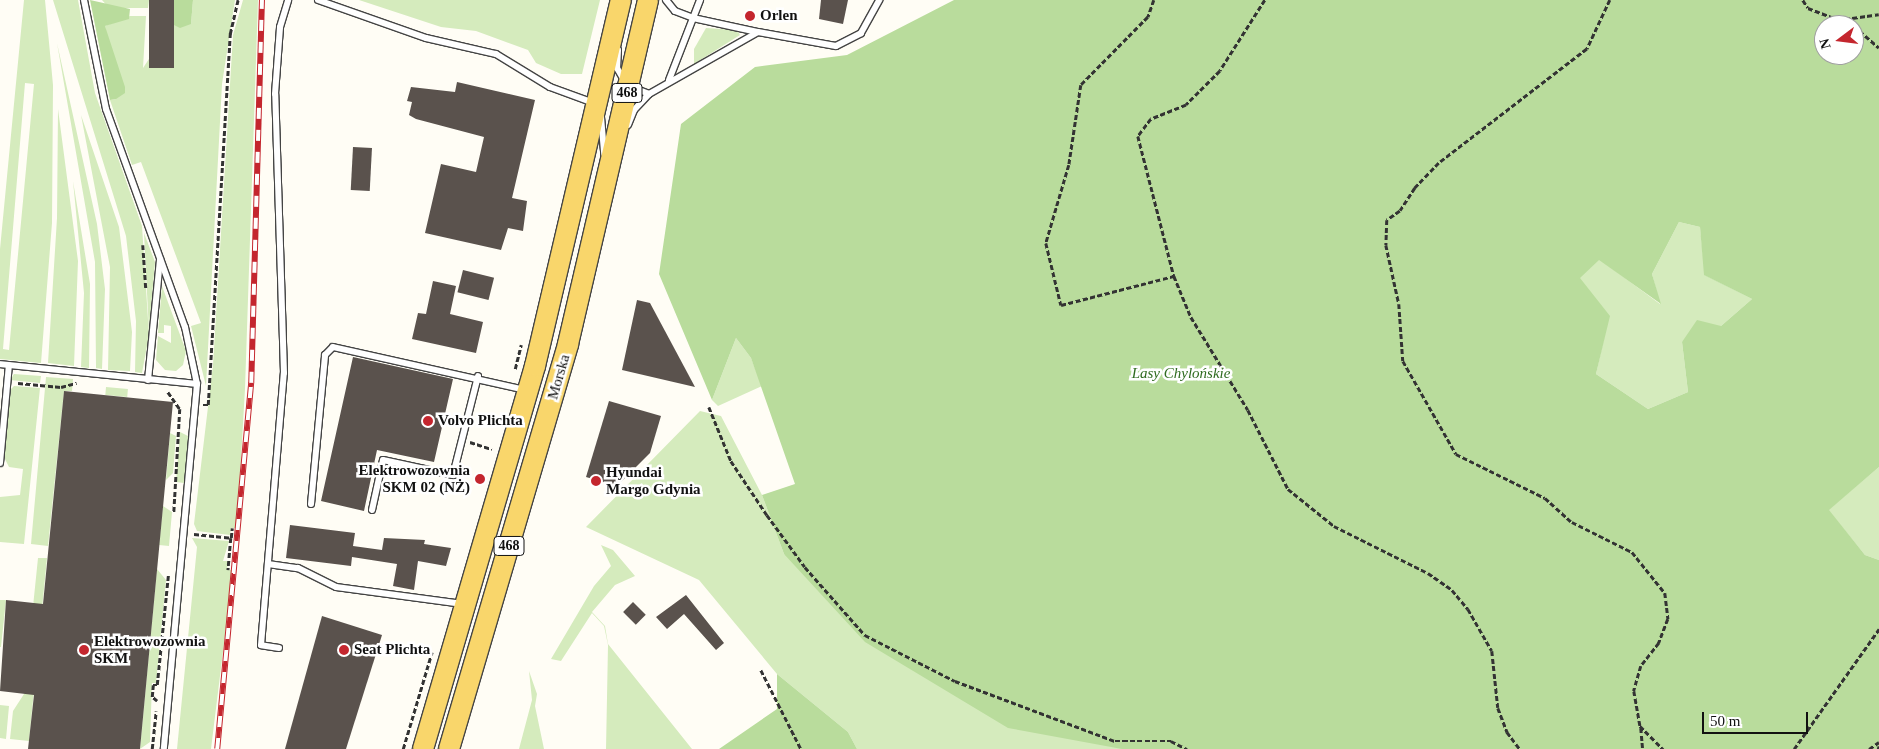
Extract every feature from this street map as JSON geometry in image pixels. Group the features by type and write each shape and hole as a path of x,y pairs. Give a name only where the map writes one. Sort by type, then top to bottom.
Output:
{"main road":[{"name":"Morska","path":"422,749 466,604 498,542 568,344 648,0"},
{"name":"Morska","path":"450,749 498,542 528,391 621,1"}],"lane":[{"path":"84,0 106,109 185,327 197,384 164,749"},
{"path":"279,648 261,645 284,372 275,94 280,28 288,0"},
{"path":"318,0 426,38 496,54 550,87 597,104 606,187"},
{"path":"666,0 675,11 693,18 836,46 861,33 879,0"},
{"path":"669,80 700,0"},
{"path":"621,1 617,68 628,86 649,94"},
{"path":"606,187 634,110 649,94 669,80 758,32"},
{"path":"151,380 160,259"},
{"path":"311,504 328,350 338,345 478,376 528,391"},
{"path":"0,364 197,384"},
{"path":"0,463 10,365"},
{"path":"372,510 383,460 453,475 478,376"},
{"path":"268,564 298,568 336,587 466,604"}],"path":[{"path":"194,406 208,405 223,122 230,34 238,0"},
{"path":"1154,0 1148,17 1081,85 1069,165 1046,242 1061,305 1174,276"},
{"path":"1265,0 1220,71 1186,104 1151,119 1138,136 1174,276 1191,317 1248,410 1288,489 1334,526 1428,573 1452,590 1468,610 1492,651 1498,708 1507,732 1520,749"},
{"path":"1610,0 1587,49 1439,163 1415,188 1400,211 1387,220 1386,244 1399,304 1403,361 1456,454 1545,498 1572,522 1632,552 1665,593 1668,619 1658,643 1641,666 1634,691 1643,749"},
{"path":"1803,0 1808,8 1832,15"},
{"path":"1864,16 1879,14"},
{"path":"1864,35 1879,48"},
{"path":"151,380 154,390 175,396 180,409 173,518"},
{"path":"8,382 61,387 76,383"},
{"path":"709,406 731,461 767,515 805,567 865,635 955,681 1115,741 1171,741 1187,749"},
{"path":"462,440 492,449"},
{"path":"228,570 232,528"},
{"path":"205,536 231,538"},
{"path":"152,749 157,698 152,697 153,685 158,685 168,570"},
{"path":"1794,749 1879,629"},
{"path":"762,670 801,749"},
{"path":"1640,726 1663,749"},
{"path":"1869,749 1879,746"}],"green space":[{"path":"24,0 45,0 53,85 52,223 41,363 0,359 0,249","holes":["25,83 34,84 9,350 3,349"]},
{"path":"53,0 78,0 95,93 142,226 149,335 142,373 135,372 136,321 126,236"},
{"path":"90,0 130,9 129,19 105,26 125,87 125,93 116,99 110,100"},
{"path":"102,0 149,0 148,8 109,8"},
{"path":"174,0 193,0 191,24 180,28 172,24"},
{"path":"193,0 235,0 222,84 206,386 191,326 201,323 141,162 132,165 110,100 116,99 105,26 130,16 146,16 143,68 172,24 191,24"},
{"path":"243,0 258,0 245,389 237,528 231,528 230,535 197,531 194,524 213,365 233,35"},
{"path":"359,0 600,0 582,74 561,74 536,63 528,50 476,31 441,27"},
{"name":"Lasy Chylońskie","path":"954,0 1879,0 1879,467 1829,510 1865,555 1879,560 1879,749 1122,749 1008,728 865,642 784,554 762,495 795,484 751,358 736,338 712,400 659,274 681,124 755,67 847,55","holes":["1679,222 1700,227 1704,275 1752,299 1721,326 1697,320 1682,342 1688,392 1648,409 1596,374 1610,316 1580,278 1599,260 1661,304 1652,274"]},
{"path":"706,28 737,30 740,35 694,64 694,49"},
{"path":"57,43 97,224 105,289 102,369 96,368 95,262"},
{"path":"58,109 78,261 74,366 48,363 57,218"},
{"path":"81,115 119,227 132,332 130,371 108,370 110,267"},
{"path":"73,181 90,284 89,368 81,367 84,293"},
{"path":"1679,222 1700,227 1705,275 1752,299 1721,326 1682,342 1688,392 1648,409 1596,374 1609,316 1579,278 1599,259 1660,304 1652,274"},
{"path":"144,233 155,262 149,332"},
{"path":"162,286 186,351 183,365 176,371 165,370 156,360 158,336 171,343 171,326 164,325 164,333 158,333"},
{"path":"736,338 751,358 762,386 718,406 712,400"},
{"path":"14,374 41,376 40,383 10,380"},
{"path":"46,377 73,379 72,391 64,391 48,546 31,544"},
{"path":"14,386 40,388 24,544 0,542 0,497 20,495 23,469 9,467 3,455 9,391"},
{"path":"106,387 128,389 127,397 105,395"},
{"path":"700,411 721,416 762,495 784,554 1125,749 857,749 848,732 777,674 699,580 586,527"},
{"path":"180,432 188,436 189,443 184,483 176,482"},
{"path":"170,433 176,436 173,473 166,480"},
{"path":"1879,467 1879,560 1865,555 1828,510"},
{"path":"163,506 172,512 169,546 159,545"},
{"path":"192,538 229,541 223,561 228,561 227,570 233,570 211,749 177,749 197,547"},
{"path":"601,545 613,550 635,576 615,585 592,612 605,626 608,644 692,749 606,749 608,645 604,626 592,613 561,661 551,659 594,586 611,566"},
{"path":"38,558 47,558 29,741 10,739 13,711 24,694"},
{"path":"157,569 166,580 156,683 152,683 150,742 140,749"},
{"path":"0,600 6,600 1,647 0,647"},
{"path":"529,671 537,694 535,706 544,749 519,749 532,700"},
{"path":"777,674 848,732 857,749 719,749 777,709"},
{"path":"0,705 9,706 6,739 0,738"}],"building":[{"path":"149,0 174,0 174,68 149,68"},
{"path":"821,0 848,0 843,24 819,19"},
{"path":"457,82 535,100 512,198 527,201 523,231 508,228 501,250 425,233 441,164 476,172 484,137 416,119 409,115 412,102 407,101 411,87 455,92"},
{"path":"353,147 372,148 370,191 351,190"},
{"path":"463,270 494,278 488,300 457,292"},
{"path":"433,281 456,286 450,314 483,322 476,353 412,339 418,313 426,314"},
{"path":"637,300 650,303 695,387 622,370"},
{"path":"353,357 453,379 434,462 377,450 364,511 321,501"},
{"name":"Elektrowozownia SKM","path":"64,391 173,402 140,749 28,749 34,695 0,691 6,600 43,604"},
{"path":"609,401 661,416 650,453 617,486 586,477"},
{"path":"290,525 355,533 353,546 382,550 384,538 425,540 424,544 451,548 446,566 418,561 414,590 393,586 397,564 352,557 351,566 286,558"},
{"path":"686,595 724,643 716,650 684,614 667,629 656,617"},
{"path":"633,602 646,615 636,625 623,612"},
{"path":"322,616 382,635 346,749 285,749"}],"railway":[{"path":"217,749 251,383 262,0"}],"place":[{"name":"Orlen","path":"750,16"},
{"name":"Volvo Plichta","path":"428,421"},
{"name":"Elektrowozownia SKM 02 (NŻ)","path":"480,479"},
{"name":"Hyundai Margo Gdynia","path":"596,481"},
{"name":"Elektrowozownia SKM","path":"84,650"},
{"name":"Seat Plichta","path":"344,650"}]}
